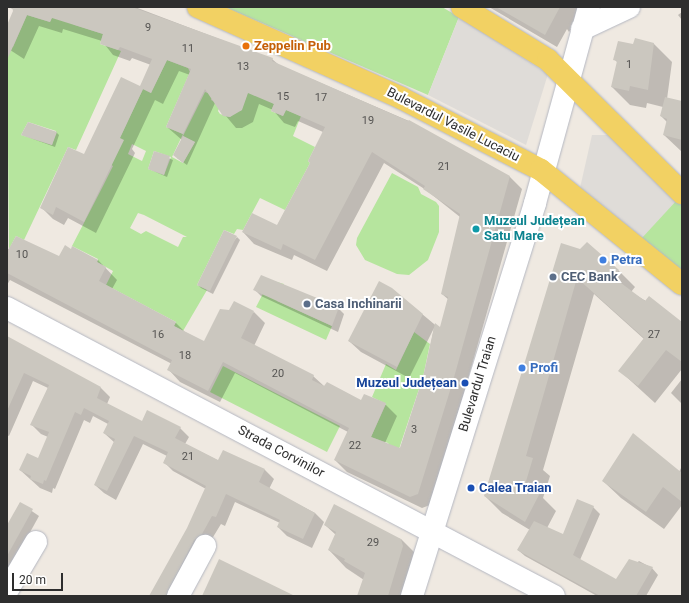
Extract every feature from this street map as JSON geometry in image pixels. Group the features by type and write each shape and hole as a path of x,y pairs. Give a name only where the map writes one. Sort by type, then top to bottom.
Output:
{"main road":[{"name":"Bulevardul Vasile Lucaciu","path":"198,7 401,98 544,172 682,284"},
{"path":"462,7 548,60 568,78 588,101 680,188"}],"street":[{"name":"Bulevardul Traian","path":"412,596 544,172 568,78 589,7"},
{"path":"582,29 629,7"},
{"name":"Strada Corvinilor","path":"7,308 554,596"},
{"path":"7,591 36,542"},
{"path":"178,596 205,546"}],"green space":[{"path":"225,7 442,7 459,17 428,95"},
{"path":"53,14 75,25 103,34 100,44 121,51 76,150 68,147 24,240 16,236 9,249 7,45 13,47 27,15 50,22","holes":["28,122 56,131 52,145 21,135"]},
{"path":"167,60 188,68 190,72 166,127 183,134 172,157 183,163 195,142 183,136 205,92 213,95 211,100 221,104 218,111 220,114 230,117 235,109 241,111 250,86 274,104 271,111 283,116 286,110 301,116 293,136 315,147 308,161 310,163 285,210 260,198 243,230 237,229 234,234 224,230 197,285 207,290 183,331 174,326 176,322 106,285 113,271 97,262 98,259 72,246 113,166 108,163 143,89 151,93","holes":["132,144 146,151 142,161 128,154","154,151 171,157 164,175 148,169","138,213 187,237 183,237 178,247 146,231 141,234 130,228"]},
{"path":"592,135 608,135 682,205 682,273 630,231"},
{"path":"392,173 418,187 421,194 436,202 439,206 439,232 428,260 409,275 397,274 365,260 356,245 357,238"},
{"path":"270,280 284,284 277,301 332,326 326,340 256,307"},
{"path":"414,332 430,344 423,377 396,458 388,443 371,437 386,404 372,397 386,364 396,370"},
{"path":"223,366 340,426 327,452 210,392"}],"shaded area":[{"path":"459,17 548,74 526,145 428,95"},
{"path":"592,135 608,135 677,200 641,239 580,188"}],"building":[{"path":"12,7 132,7 273,58 272,61 408,121 409,120 510,176 453,381 418,494 410,497 334,460 349,428 223,362 208,391 167,370 172,360 7,273 7,252 16,236 59,256 65,245 71,249 72,246 98,260 97,262 106,267 99,281 176,322 174,326 204,341 220,309 229,310 234,301 254,311 241,338 314,375 312,380 324,386 327,382 361,400 364,394 386,403 371,437 400,448 423,377 435,323 440,327 448,297 441,294 460,214 423,189 425,186 372,152 315,260 283,244 281,250 242,232 252,213 277,225 310,163 308,161 325,127 286,110 283,116 271,111 274,104 248,93 242,110 230,117 223,116 205,89 183,134 166,127 191,69 167,60 151,93 143,89 120,138 124,140 84,222 56,207 53,215 40,208 68,147 84,154 121,77 140,86 152,59 120,47 118,50 100,44 103,34 52,18 50,22 27,15 7,60 7,25 13,11"},
{"path":"496,7 560,7 545,35"},
{"path":"635,38 654,43 648,90 630,86 629,91 611,87 617,61 613,60 618,41 633,44"},
{"path":"665,97 682,101 682,140 663,135 667,119 660,116"},
{"path":"28,122 57,132 52,145 21,135"},
{"path":"183,136 195,142 183,163 173,155"},
{"path":"154,151 170,156 164,175 148,169"},
{"path":"224,230 237,236 210,291 197,285"},
{"path":"587,242 619,270 613,277 645,301 649,296 682,322 682,362 666,350 638,386 618,371 644,338 577,278 526,456 533,458 524,488 540,493 525,522 484,496 561,243 580,249"},
{"name":"Casa Inchinarii","path":"261,275 339,307 332,326 253,290"},
{"path":"379,281 392,288 423,314 397,367 348,341"},
{"path":"7,336 101,387 97,398 142,421 147,410 181,427 175,438 218,460 223,450 265,469 259,482 315,513 303,539 277,527 280,520 226,494 216,517 212,516 202,534 194,540 166,596 149,596 187,528 206,486 163,463 168,452 134,436 107,491 94,485 115,439 103,433 109,421 84,408 81,415 75,412 46,481 44,480 43,484 30,479 31,476 19,470 27,453 38,458 49,432 30,425 49,385 24,373 7,411"},
{"path":"633,433 682,473 682,502 663,487 646,512 602,481"},
{"path":"577,499 594,506 573,555 616,579 629,559 653,567 636,596 600,596 517,550 534,521 563,534"},
{"path":"20,502 33,509 7,556 7,525"},
{"path":"334,504 401,539 403,546 388,596 357,596 365,573 344,561 345,559 328,550 336,532 324,525"},
{"path":"219,559 295,596 202,596"}],"place":[{"name":"Zeppelin Pub","path":"246,46"},
{"name":"Muzeul Județean Satu Mare","path":"476,229"},
{"name":"Petra","path":"603,260"},
{"name":"CEC Bank","path":"553,277"},
{"name":"Casa Inchinarii","path":"307,304"},
{"name":"Profi","path":"522,368"},
{"name":"Muzeul Județean","path":"465,383"},
{"name":"Calea Traian","path":"471,488"}]}
